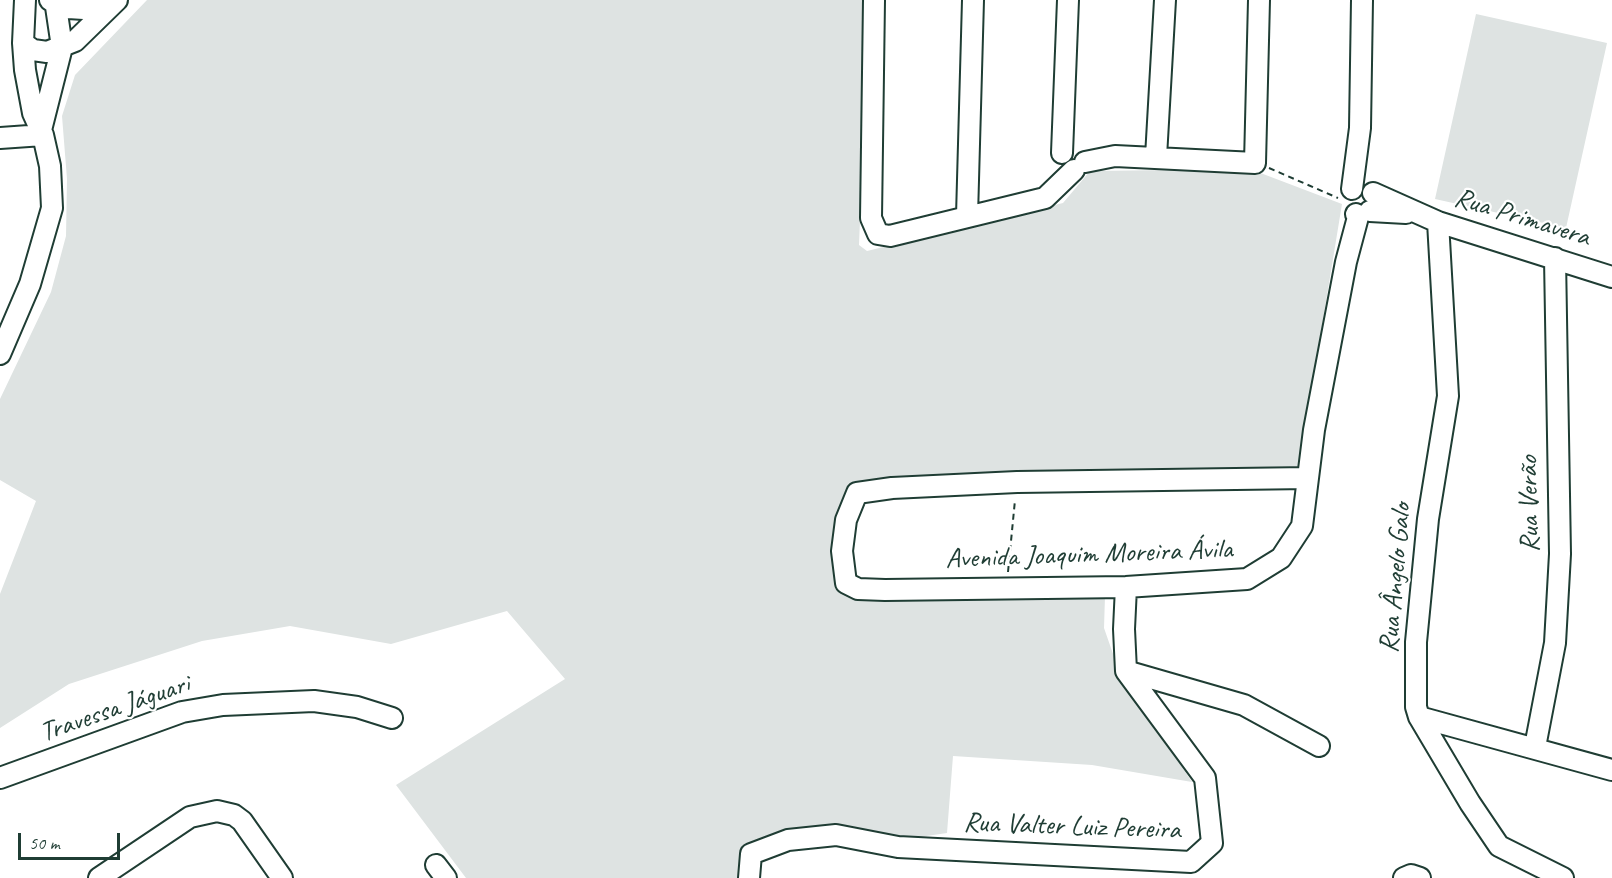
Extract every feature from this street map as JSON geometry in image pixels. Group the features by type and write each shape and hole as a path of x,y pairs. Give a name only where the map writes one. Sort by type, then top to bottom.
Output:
{"street":[{"path":"53,1 68,8 84,9 105,0"},
{"path":"22,43 33,50 46,52 62,47 75,41 117,0"},
{"path":"874,0 871,218 874,229 883,236 1045,198 1071,161 1065,111 1068,0"},
{"path":"968,216 973,0"},
{"path":"1156,157 1165,0"},
{"path":"1071,161 1115,156 1255,163 1259,0"},
{"name":"Avenida Joaquim Moreira Ávila","path":"1017,482 892,488 857,493 846,520 842,551 846,583 858,589 885,590 1007,586 1126,587 1247,579 1281,558 1302,526 1314,430 1361,200 1362,0"},
{"path":"0,354 30,284 52,208 50,166 28,92 22,43 28,1"},
{"path":"42,133 62,47 53,1"},
{"path":"0,138 42,133"},
{"name":"Rua Primavera","path":"1361,200 1415,213 1612,277"},
{"name":"Rua Ângelo Galo","path":"1438,222 1448,396 1428,519 1416,642 1415,694 1419,717 1470,803 1499,846 1563,878"},
{"name":"Rua Verão","path":"1535,747 1555,643 1560,554 1555,258"},
{"path":"1017,482 1308,478"},
{"path":"1126,587 1124,629 1126,671 1244,705 1319,746"},
{"name":"Rua Valter Luiz Pereira","path":"748,878 751,854 788,840 836,835 898,847 1191,862 1212,843 1206,778 1126,671"},
{"name":"Travessa Jáguari","path":"0,778 182,712 223,705 314,701 357,707 392,718"},
{"path":"1419,717 1612,770"},
{"path":"99,878 190,817 217,811 234,815 242,821 282,878"},
{"path":"1404,878 1411,875 1420,878"}],"path":[{"path":"1255,163 1361,200"},
{"path":"1007,586 1017,482"}],"shaded area":[{"path":"147,0 869,0 859,245 867,251 1063,203 1090,171 1250,169 1342,204 1299,466 895,479 854,483 839,510 834,548 841,587 1105,596 1104,628 1120,674 1192,782 1092,765 953,756 947,833 899,840 786,835 741,878 466,878 396,785 565,679 507,611 391,644 290,626 202,641 69,684 0,728 0,594 36,501 0,480 0,399 51,292 66,236 67,179 62,116 75,75"},
{"path":"1476,14 1607,43 1566,228 1435,199"}]}
